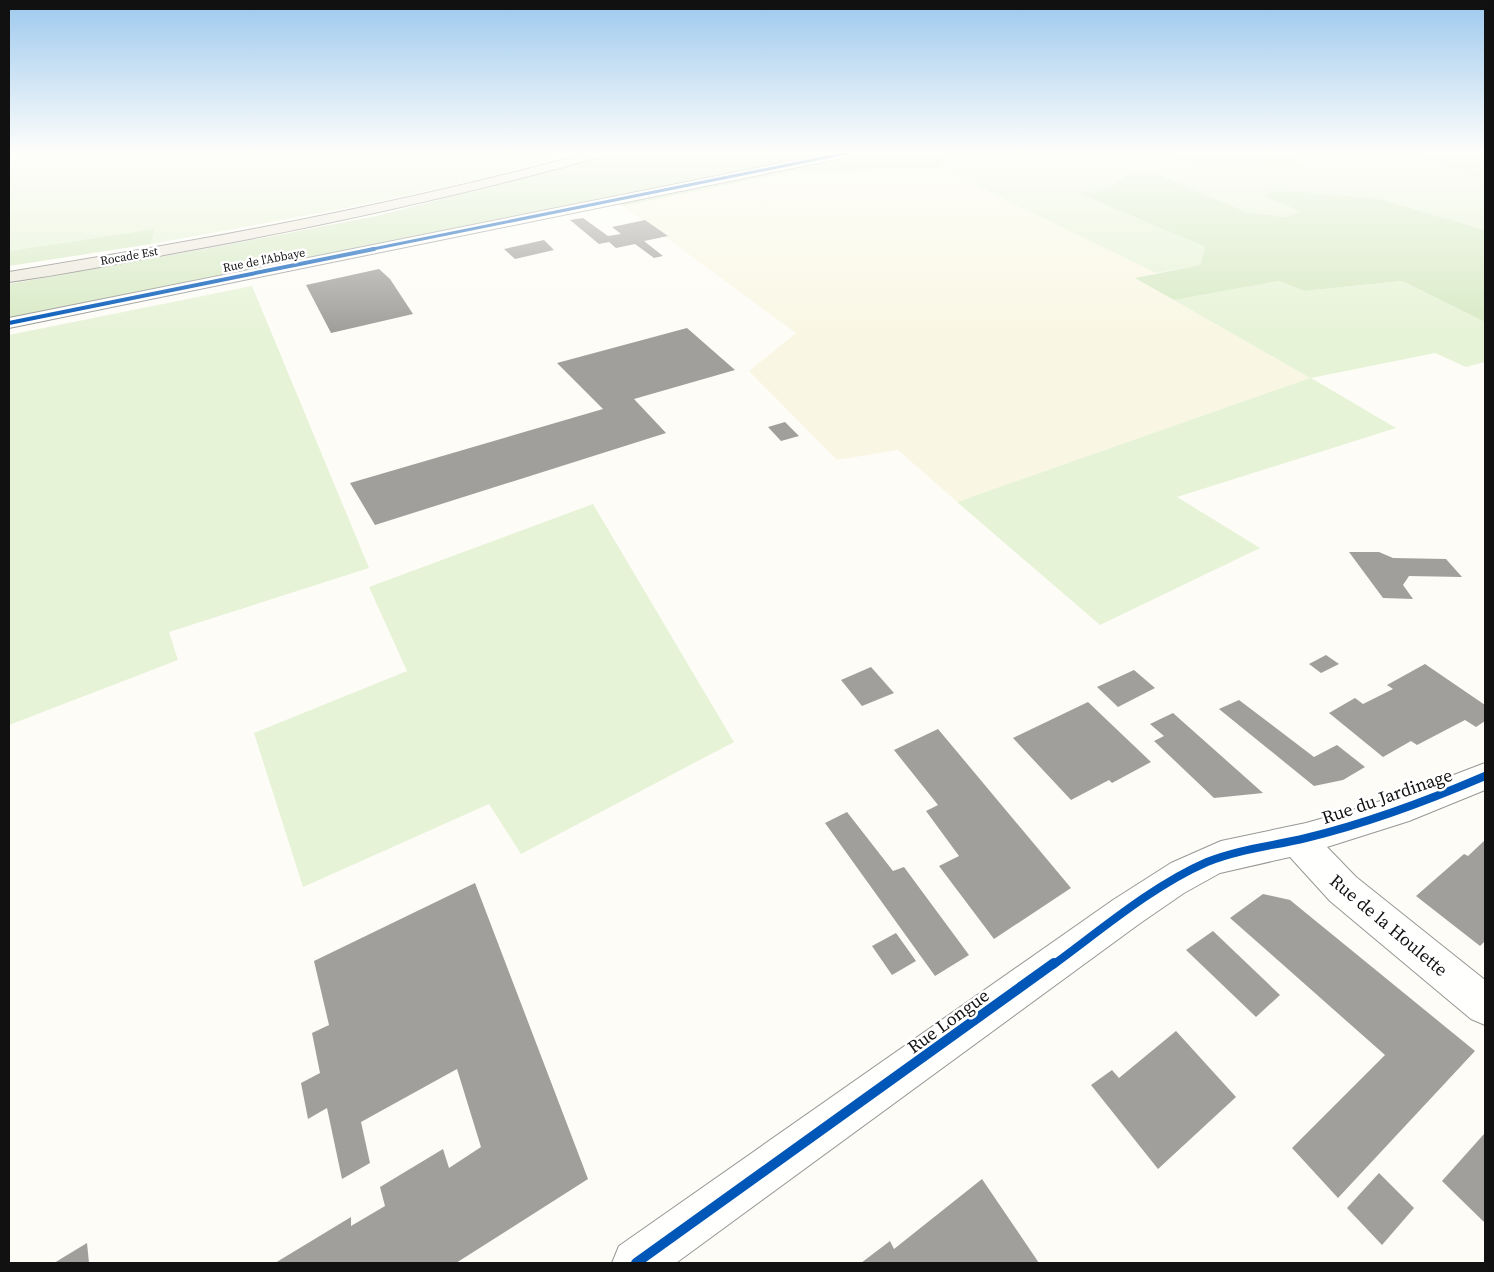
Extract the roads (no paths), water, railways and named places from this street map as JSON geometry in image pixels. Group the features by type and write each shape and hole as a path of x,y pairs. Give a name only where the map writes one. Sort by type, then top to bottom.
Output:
{"main road":[{"name":"Rocade Est","path":"9,277 180,248 356,212"}],"street":[{"name":"Rue de l'Abbaye","path":"9,323 554,212"},
{"name":"Rue du Jardinage","path":"1297,840 1371,820 1485,776"},
{"name":"Rue de la Houlette","path":"1297,840 1343,889 1485,1005"},
{"name":"Rue Longue","path":"636,1263 1164,886 1221,857 1297,840"}]}
